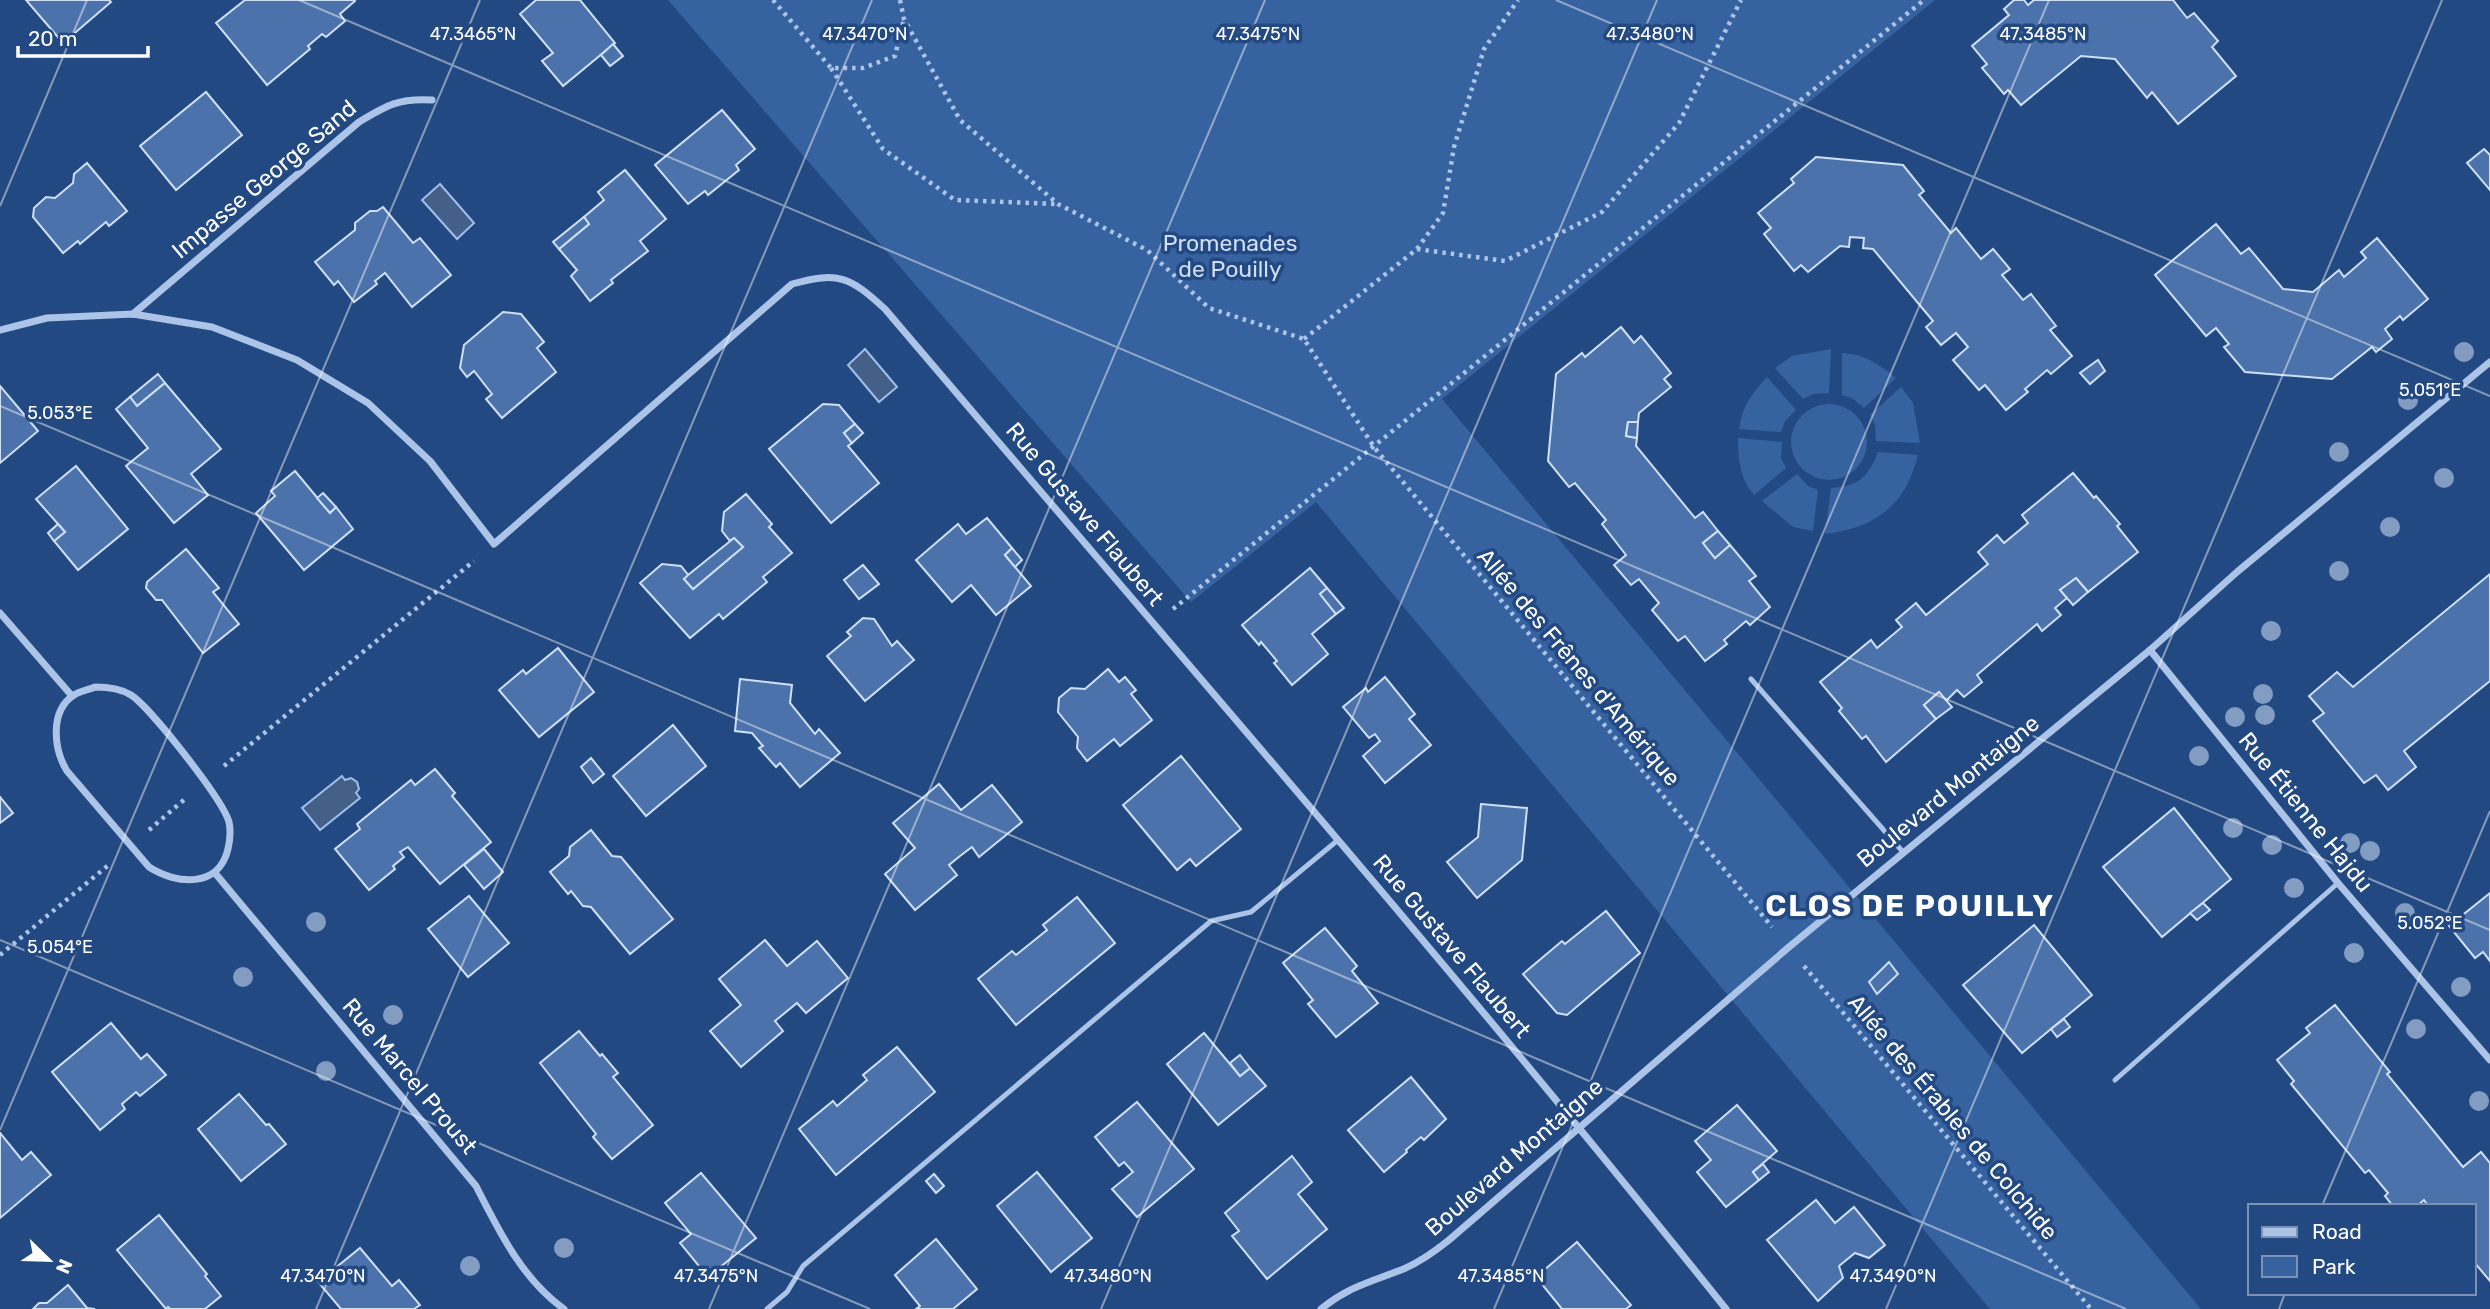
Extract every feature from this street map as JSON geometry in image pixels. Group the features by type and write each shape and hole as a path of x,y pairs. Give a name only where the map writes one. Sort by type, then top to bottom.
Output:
{"street":[{"name":"Impasse George Sand","path":"133,314 359,122 383,107 408,99 432,100"},
{"name":"Rue Gustave Flaubert","path":"494,544 792,284 819,277 843,278 863,289 885,309 1338,840 1579,1126 1726,1309"},
{"path":"0,330 47,318 133,314 212,327 297,360 368,403 430,461 494,544"},
{"name":"Boulevard Montaigne","path":"1321,1309 1347,1290 1403,1269 1429,1255 1788,947 2150,650 2237,572 2490,362"},
{"path":"0,612 72,696"},
{"name":"Rue Étienne Hajdu","path":"2150,650 2338,883 2490,1060"},
{"path":"95,687 117,689 133,696 205,781 223,808 230,831 226,857 215,873 191,880 165,876 149,867 130,847 60,759 56,743 57,724 62,710 72,696 95,687"},
{"name":"Rue Marcel Proust","path":"215,873 476,1186 507,1246 550,1299 564,1309"}],"lane":[{"path":"1751,679 1903,852"},
{"path":"767,1309 787,1292 803,1266 1211,921 1251,912 1338,840"},
{"path":"2115,1080 2338,883"}],"path":[{"path":"773,0 831,68 883,149 954,200 1058,204"},
{"path":"901,0 904,19 960,120 1058,204 1147,250 1209,308 1304,339 1417,249 1443,213 1454,147 1484,49 1518,0"},
{"path":"1417,249 1505,261 1602,212 1679,122 1741,0"},
{"path":"1154,625 1924,0"},
{"path":"831,68 863,68 895,56 904,19"},
{"name":"Allée des Frênes d'Amérique","path":"1304,339 1374,447 1757,910"},
{"path":"0,955 205,781 494,544"},
{"name":"Allée des Érables de Colchide","path":"1788,947 2091,1309"}],"green space":[{"name":"Promenades de Pouilly","path":"668,0 1935,0 1442,399 2201,1309 1990,1309 1316,502 1191,602"},
{"path":"1831,349 1829,393 1813,394 1803,399 1775,368 1792,356"},
{"path":"1842,353 1871,361 1896,378 1864,408 1852,398 1842,395"},
{"path":"1767,377 1796,410 1785,421 1781,432 1739,429 1748,401"},
{"path":"1901,387 1913,403 1920,443 1876,441 1875,425 1870,415"},
{"path":"1829,404 1843,407 1856,415 1864,428 1867,442 1864,456 1856,469 1843,477 1829,480 1815,477 1802,469 1794,456 1791,442 1794,428 1802,415 1815,407"},
{"path":"1738,438 1782,442 1781,458 1786,468 1754,495 1741,468"},
{"path":"1878,452 1918,455 1897,501 1886,511 1860,526 1825,534 1831,488 1855,483 1861,479"},
{"path":"1797,474 1808,486 1818,490 1813,531 1793,527 1762,501"}],"shaded area":[{"path":"440,184 474,223 457,239 422,200"},
{"path":"865,349 897,387 879,402 848,365"},
{"path":"342,776 345,780 351,778 357,782 359,789 356,793 360,798 320,830 302,808"}],"building":[{"path":"26,0 109,0 111,2 63,43"},
{"path":"245,0 355,1 340,14 345,21 326,37 322,34 308,46 310,49 267,85 216,23"},
{"path":"536,0 580,0 615,43 563,86 542,61 553,53 520,14"},
{"path":"2014,0 2024,0 2028,5 2034,0 2173,0 2187,18 2194,13 2218,41 2212,47 2236,76 2178,124 2152,92 2147,98 2115,59 2081,56 2021,105 2008,90 2004,94 1982,68 1987,64 1972,46 2009,15 2004,9"},
{"path":"613,44 623,56 610,66 601,55"},
{"path":"206,92 242,135 176,190 140,146"},
{"path":"722,110 755,149 736,165 739,170 708,195 705,191 688,204 655,165"},
{"path":"2484,149 2490,155 2490,190 2467,163"},
{"path":"1816,157 1903,165 1924,191 1919,195 1951,233 1956,228 1981,259 1993,249 2010,269 2002,275 2023,300 2031,294 2056,326 2050,330 2072,356 2051,374 2047,370 2025,389 2028,392 2006,410 1985,385 1979,390 1953,360 1968,347 1956,333 1941,345 1926,327 1933,321 1873,249 1863,248 1864,238 1850,237 1849,247 1840,246 1808,272 1801,265 1794,271 1764,234 1771,228 1758,213 1794,183 1791,179"},
{"path":"87,163 127,211 109,226 106,222 80,244 78,241 63,253 33,217 34,208 46,197 55,198 73,183 74,174"},
{"path":"625,170 666,219 640,241 648,251 611,280 613,283 590,301 571,276 577,270 559,249 589,224 584,217 604,200 598,192"},
{"path":"383,207 413,243 420,238 451,275 412,307 385,273 375,281 377,284 354,302 338,281 334,285 315,262 355,230 355,223 370,211"},
{"path":"584,217 589,224 559,249 553,242"},
{"path":"2216,224 2241,254 2249,248 2283,289 2313,292 2339,270 2344,277 2366,258 2361,252 2377,238 2428,299 2403,320 2400,316 2385,329 2392,339 2376,352 2372,347 2332,379 2245,372 2224,347 2229,344 2216,328 2206,336 2155,275"},
{"path":"503,312 521,314 544,342 537,348 556,372 502,418 486,399 492,394 474,371 467,377 460,368 464,345"},
{"path":"1621,327 1634,343 1641,336 1671,373 1664,379 1671,387 1639,413 1638,422 1628,422 1626,436 1637,438 1636,446 1695,518 1703,512 1718,531 1703,543 1715,558 1730,545 1756,576 1749,581 1770,607 1750,625 1746,621 1724,640 1727,644 1705,661 1685,636 1678,641 1652,610 1659,603 1639,579 1631,585 1614,565 1626,555 1602,524 1606,520 1575,483 1569,487 1548,461 1556,374 1582,353 1585,357"},
{"path":"2098,360 2105,371 2090,384 2080,373"},
{"path":"158,374 165,383 137,406 130,397"},
{"path":"165,383 221,449 191,474 208,495 174,523 126,466 148,448 116,409 130,397 137,406"},
{"path":"0,386 38,431 0,463"},
{"path":"823,404 839,405 855,424 844,433 852,443 848,446 879,483 831,523 769,449"},
{"path":"1628,422 1638,422 1637,438 1626,436"},
{"path":"855,424 863,433 852,443 844,433"},
{"path":"76,466 128,529 78,570 54,541 65,532 36,499"},
{"path":"295,471 330,513 336,507 353,529 304,570 256,513 275,496 271,491"},
{"path":"2073,473 2120,524 2117,526 2138,552 2088,592 2076,578 2060,590 2067,598 2055,608 2061,615 2042,631 2037,624 1977,675 1982,682 1964,697 1957,690 1946,701 1939,692 1924,705 1936,719 1886,762 1866,736 1862,739 1839,711 1842,708 1820,682 1871,640 1877,648 1902,627 1896,620 1916,603 1926,615 1988,564 1978,552 1997,535 2004,543 2028,523 2022,515"},
{"path":"323,493 336,507 330,513 317,498"},
{"path":"746,494 772,524 769,527 792,553 763,577 767,582 723,619 719,614 690,638 640,583 662,564 681,566 689,576 684,579 693,589 743,547 734,538 730,541 722,531 724,512"},
{"path":"987,518 1012,548 1005,555 1031,586 996,615 971,585 952,602 916,560 958,524 966,534"},
{"path":"58,524 65,532 54,541 48,533"},
{"path":"1718,531 1730,545 1715,558 1703,543"},
{"path":"734,538 743,547 693,589 684,579"},
{"path":"1012,548 1022,560 1015,567 1005,555"},
{"path":"186,549 219,588 213,592 239,624 203,653 162,600 156,600 146,588 147,582"},
{"path":"863,565 879,584 859,599 844,580"},
{"path":"1310,568 1327,588 1320,594 1336,614 1312,634 1328,654 1292,685 1274,663 1277,661 1242,625"},
{"path":"2490,574 2490,681 2404,751 2416,767 2388,790 2376,775 2364,783 2313,721 2324,713 2309,696 2337,672 2353,687"},
{"path":"2076,578 2088,592 2073,605 2060,590"},
{"path":"1327,588 1344,608 1336,614 1320,594"},
{"path":"863,618 874,619 892,646 897,641 914,660 865,701 827,656 851,636 847,632"},
{"path":"558,648 594,692 539,737 499,690 523,670 526,674"},
{"path":"1108,669 1119,682 1125,677 1136,690 1131,694 1152,720 1120,746 1114,739 1087,761 1077,748 1078,737 1058,712 1059,698 1071,688 1085,689"},
{"path":"1385,677 1415,714 1409,719 1431,745 1385,783 1363,756 1380,741 1375,734 1369,738 1343,707 1366,688 1368,692"},
{"path":"740,679 792,685 790,703 815,734 819,729 840,753 800,787 780,763 776,767 759,748 763,746 752,733 735,731"},
{"path":"1939,692 1952,707 1936,719 1924,705"},
{"path":"673,725 706,766 646,816 613,776"},
{"path":"1181,756 1241,829 1196,866 1190,859 1177,870 1123,805"},
{"path":"591,758 604,774 593,783 581,767"},
{"path":"435,769 455,793 452,796 491,842 440,884 408,847 400,852 404,857 393,866 395,869 369,890 335,849 360,829 357,824 411,780 415,785"},
{"path":"939,784 961,810 992,785 1022,822 979,857 972,847 949,865 957,875 915,910 885,874 915,848 893,823"},
{"path":"0,797 13,813 0,823"},
{"path":"1481,804 1527,808 1522,860 1477,898 1447,862 1478,837"},
{"path":"2174,808 2231,879 2162,937 2103,867"},
{"path":"591,830 612,856 621,857 673,919 630,954 591,907 583,906 571,891 568,894 550,872 569,856 570,847"},
{"path":"484,849 503,872 484,889 464,865"},
{"path":"2490,893 2490,961 2483,952 2475,958 2449,926"},
{"path":"469,896 509,943 468,977 428,929"},
{"path":"1077,897 1115,943 1016,1025 978,979 1012,951 1016,955 1047,930 1043,925"},
{"path":"2203,903 2210,910 2197,920 2190,913"},
{"path":"1606,911 1640,953 1567,1015 1557,1013 1523,974 1562,941 1565,944"},
{"path":"2034,925 2092,995 2022,1053 1963,985"},
{"path":"1325,928 1357,966 1352,971 1378,1003 1336,1037 1308,1004 1313,1000 1283,963"},
{"path":"765,940 787,966 817,941 848,978 806,1013 797,1003 775,1021 783,1031 741,1067 710,1031 741,1005 719,979"},
{"path":"1889,962 1898,974 1877,994 1869,982"},
{"path":"2335,1005 2463,1167 2481,1152 2490,1163 2490,1281 2476,1264 2476,1204 2427,1204 2424,1200 2419,1204 2391,1204 2385,1196 2388,1193 2369,1170 2365,1173 2291,1084 2294,1081 2277,1060 2310,1033 2306,1028"},
{"path":"2064,1019 2070,1027 2057,1037 2051,1029"},
{"path":"111,1023 141,1059 147,1054 166,1075 140,1096 136,1092 122,1104 125,1109 100,1130 52,1072"},
{"path":"579,1031 618,1073 613,1077 653,1125 612,1159 593,1137 596,1134 540,1063"},
{"path":"1204,1033 1240,1076 1250,1068 1266,1086 1218,1125 1167,1064"},
{"path":"897,1047 935,1092 836,1175 799,1129 833,1101 837,1106 867,1080 863,1075"},
{"path":"1240,1055 1250,1068 1240,1076 1230,1063"},
{"path":"1411,1077 1446,1119 1424,1140 1421,1137 1384,1172 1348,1130"},
{"path":"239,1094 286,1144 241,1181 198,1129"},
{"path":"1137,1102 1194,1169 1137,1217 1112,1189 1133,1172 1124,1162 1119,1166 1095,1137"},
{"path":"1737,1105 1777,1151 1753,1172 1759,1180 1726,1207 1697,1172 1711,1160 1695,1141"},
{"path":"0,1133 22,1160 31,1152 51,1175 0,1218"},
{"path":"1292,1156 1312,1182 1298,1194 1327,1229 1267,1279 1232,1236 1239,1231 1225,1213"},
{"path":"1763,1164 1769,1172 1759,1180 1753,1172"},
{"path":"1037,1172 1092,1238 1051,1272 997,1206"},
{"path":"701,1173 756,1238 708,1277 680,1243 691,1234 665,1203"},
{"path":"934,1174 944,1186 936,1193 926,1181"},
{"path":"1816,1200 1835,1223 1854,1207 1885,1245 1869,1258 1855,1253 1839,1266 1843,1278 1818,1301 1767,1240"},
{"path":"159,1215 207,1274 205,1276 221,1296 205,1309 166,1309 117,1250"},
{"path":"936,1239 977,1289 953,1309 916,1309 920,1306 895,1275"},
{"path":"1577,1242 1631,1305 1626,1309 1562,1309 1536,1277"},
{"path":"360,1248 392,1286 399,1280 420,1305 414,1309 341,1309 318,1282"},
{"path":"68,1285 87,1308 95,1309 33,1309 39,1303 47,1303"}],"district":[{"name":"CLOS DE POUILLY","path":"1910,906"}]}
